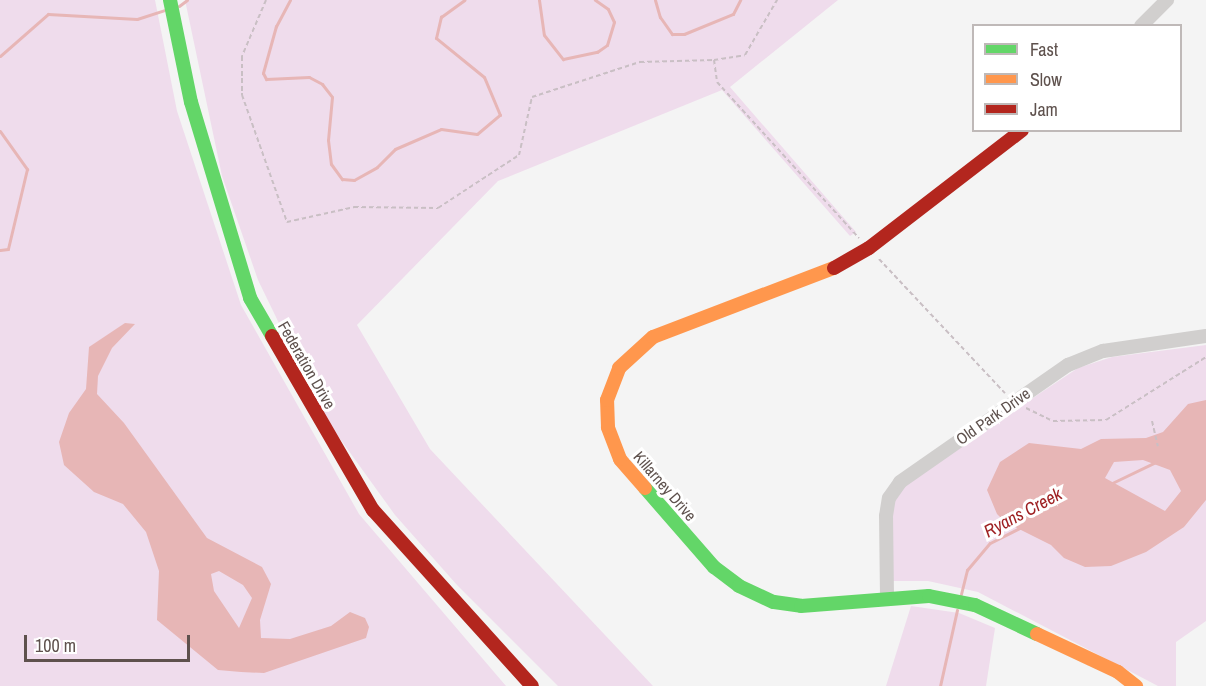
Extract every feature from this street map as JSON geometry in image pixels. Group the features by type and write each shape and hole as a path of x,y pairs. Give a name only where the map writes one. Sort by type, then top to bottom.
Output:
{"street":[{"name":"Federation Drive","path":"171,0 191,102 250,298 372,510 532,686"},
{"path":"1143,24 1167,0"},
{"name":"Killarney Drive","path":"1019,132 869,248 839,266 653,337 639,346 619,368 612,384 608,400 608,427 620,459 714,567 739,586 774,602 801,606 887,597 929,596 966,603 1118,672 1136,686"},
{"name":"Old Park Drive","path":"887,597 885,532 889,498 909,474 1068,365 1103,351 1206,336"}],"path":[{"path":"266,0 242,56 242,95 287,222 354,207 438,208 519,155 532,97 640,62 714,60 745,55 777,0"},
{"path":"714,60 717,82 1013,402 1053,421 1106,420 1206,357"},
{"path":"1152,421 1158,446"},
{"path":"1152,443 1157,442"}],"shaded area":[{"path":"0,0 155,0 177,111 241,305 359,514 506,686 0,686"},
{"path":"185,0 838,0 730,87 856,232 850,236 722,90 498,181 357,325 430,449 653,686 558,686 457,585 395,515 325,418 258,280 222,176"},
{"path":"1206,345 1206,621 1176,642 1176,686 1158,686 978,592 928,581 893,581 890,505 901,486 1078,368 1112,357"},
{"path":"911,606 959,613 995,628 986,686 886,686"}],"water":[{"path":"125,323 135,324 112,348 98,376 97,394 124,423 207,538 262,567 271,584 260,620 261,638 290,639 331,626 350,612 365,618 369,627 366,638 264,673 241,672 218,670 157,620 159,571 146,532 123,504 94,492 64,465 59,442 69,413 86,389 89,347","holes":["219,571 243,585 252,598 239,628 214,591 211,574"]},
{"path":"1206,400 1206,500 1184,527 1146,552 1111,566 1085,567 1064,558 1051,545 1005,522 997,514 987,490 1000,462 1029,443 1081,449 1101,439 1146,438 1163,432 1188,404","holes":["1143,460 1170,470 1181,491 1165,511 1105,478 1114,462"]}],"waterway":[{"path":"179,6 187,0"},
{"path":"290,0 276,26 263,73 266,79 309,77 322,84 332,97 328,140 331,164 342,179 354,180 377,167 395,149 441,129 477,134 500,115 484,77 436,38 441,17 464,0"},
{"path":"539,0 544,35 563,59 597,52 607,45 614,22 608,9 595,0"},
{"path":"655,0 660,17 672,34 684,34 733,14 740,0"},
{"path":"0,56 48,14 137,19 164,10"},
{"path":"0,131 27,169 8,249 0,250"},
{"name":"Ryans Creek","path":"1110,484 1156,462"},
{"name":"Ryans Creek","path":"961,594 967,570 990,543 1021,527"},
{"name":"Ryans Creek","path":"940,686 957,610"}],"traffic: fast":[{"path":"170,0 191,102 250,298 272,336"},
{"path":"645,488 714,567 739,586 774,602 801,606 929,596 975,605 1037,634"}],"traffic: slow":[{"path":"645,488 620,459 608,427 607,400 619,368 653,337 834,268"},
{"path":"1037,634 1118,672 1136,686"}],"traffic: jam":[{"path":"834,268 869,248 1019,132"},
{"path":"272,336 373,510 532,686"}]}
